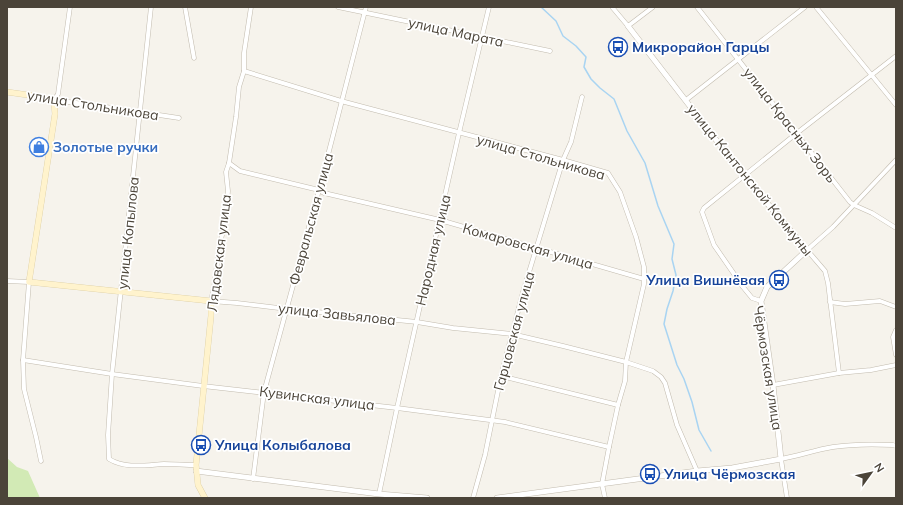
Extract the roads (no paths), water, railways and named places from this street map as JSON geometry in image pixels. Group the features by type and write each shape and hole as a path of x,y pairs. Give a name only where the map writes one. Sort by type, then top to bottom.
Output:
{"main road":[{"name":"улица Стольникова","path":"7,92 54,100"},
{"path":"29,282 55,114 54,100"},
{"name":"улица Завьялова","path":"29,282 211,301"},
{"name":"Лядовская улица","path":"205,498 198,485 196,468 211,316 211,301"}],"street":[{"path":"54,100 58,94 70,7"},
{"name":"улица Копылова","path":"151,7 122,292 112,374 108,435 109,459 116,463 130,465 166,464 196,468"},
{"path":"185,7 194,58"},
{"name":"Лядовская улица","path":"211,301 226,216 228,191 226,172 229,163 239,87 244,71 244,53 251,7"},
{"name":"улица Марата","path":"338,7 550,51"},
{"name":"Февральская улица","path":"253,479 264,392 319,190 366,7"},
{"name":"Народная улица","path":"379,494 459,133 489,7"},
{"name":"улица Кантонской Коммуны","path":"612,7 744,176 825,271 828,283 839,373"},
{"path":"628,26 653,7"},
{"name":"улица Красных Зорь","path":"697,7 850,202 872,213 896,228"},
{"path":"686,100 805,7"},
{"path":"816,7 896,105"},
{"path":"744,176 896,56"},
{"name":"улица Стольникова","path":"244,71 341,101 608,173 620,192 633,229 644,267 644,284 626,362 625,381 618,404 602,484 605,498"},
{"name":"Гарцовская улица","path":"473,498 485,454 501,376 523,292 571,142 582,97"},
{"name":"улица Стольникова","path":"54,100 179,118"},
{"path":"761,301 767,287 833,227 896,160"},
{"name":"Комаровская улица","path":"229,163 240,171 319,190 324,193 440,220 644,279"},
{"name":"Чёрмозская улица","path":"744,176 704,208 702,212 714,244 752,298 761,301 787,498"},
{"name":"улица Завьялова","path":"7,280 29,282"},
{"path":"29,282 23,360 24,389 41,461"},
{"name":"улица Завьялова","path":"211,301 417,322 453,328 512,334 626,362 653,371 661,377 665,383 677,425 697,471"},
{"path":"830,302 845,304 880,301 896,307"},
{"path":"896,330 893,337 896,355"},
{"name":"Кувинская улица","path":"23,360 203,386 397,408 492,421 609,447"},
{"path":"773,385 839,373 871,370 896,365"},
{"path":"501,376 618,404"},
{"path":"497,498 697,471 732,468 834,447 861,444 896,446"},
{"path":"196,468 253,479 379,494 428,498"}],"waterway":[{"path":"541,7 556,21 563,36 576,46 586,57 584,67 591,79 614,99 627,131 645,163 658,206 674,244 672,259 676,275 664,324 677,365 684,379 692,402 699,430 711,451"}],"place":[{"name":"Микрорайон Гарцы","path":"618,47"},
{"name":"Золотые ручки","path":"39,147"},
{"name":"Улица Вишнёвая","path":"779,280"},
{"name":"Улица Колыбалова","path":"201,445"},
{"name":"Улица Чёрмозская","path":"650,474"}]}
